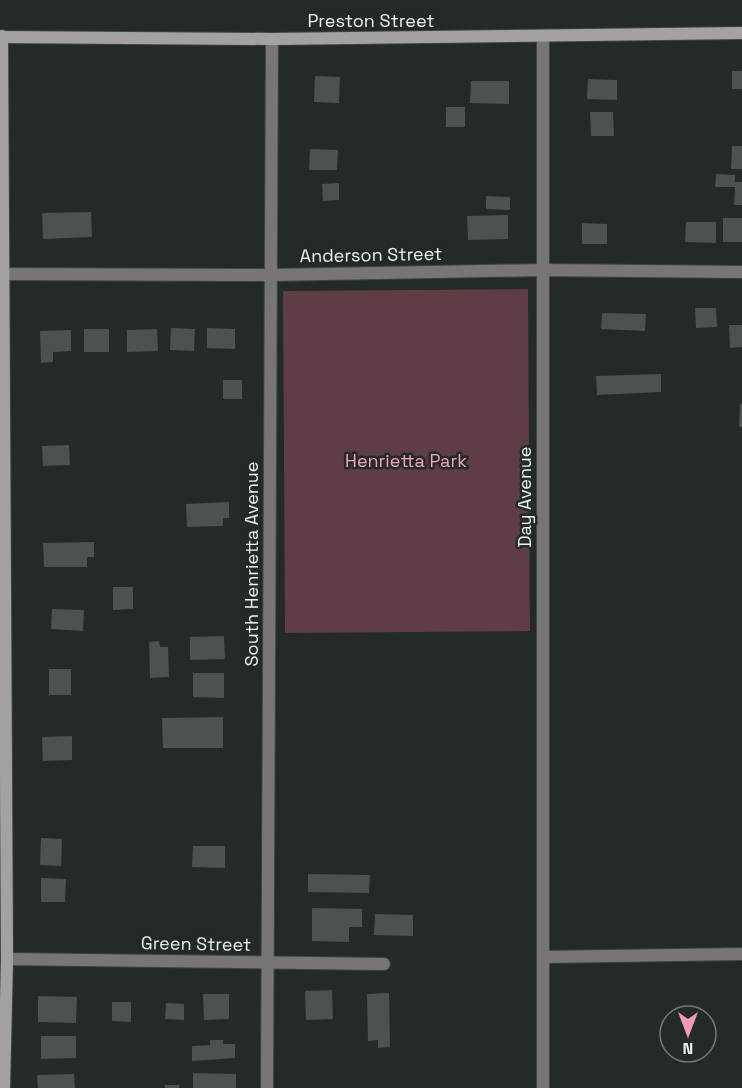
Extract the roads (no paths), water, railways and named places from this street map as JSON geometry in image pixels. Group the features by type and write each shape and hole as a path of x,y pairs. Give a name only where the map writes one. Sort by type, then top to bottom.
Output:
{"street":[{"name":"Preston Street","path":"1,37 543,38 742,33"},
{"path":"1,37 3,926 7,959 4,1088"},
{"name":"Day Avenue","path":"543,38 543,1088"},
{"name":"South Henrietta Avenue","path":"267,1088 272,39"},
{"name":"Anderson Street","path":"2,274 272,275 543,270 742,272"},
{"path":"544,957 742,954"},
{"name":"Green Street","path":"7,959 384,964"}],"park label":[{"name":"Henrietta Park","path":"406,461"}]}
